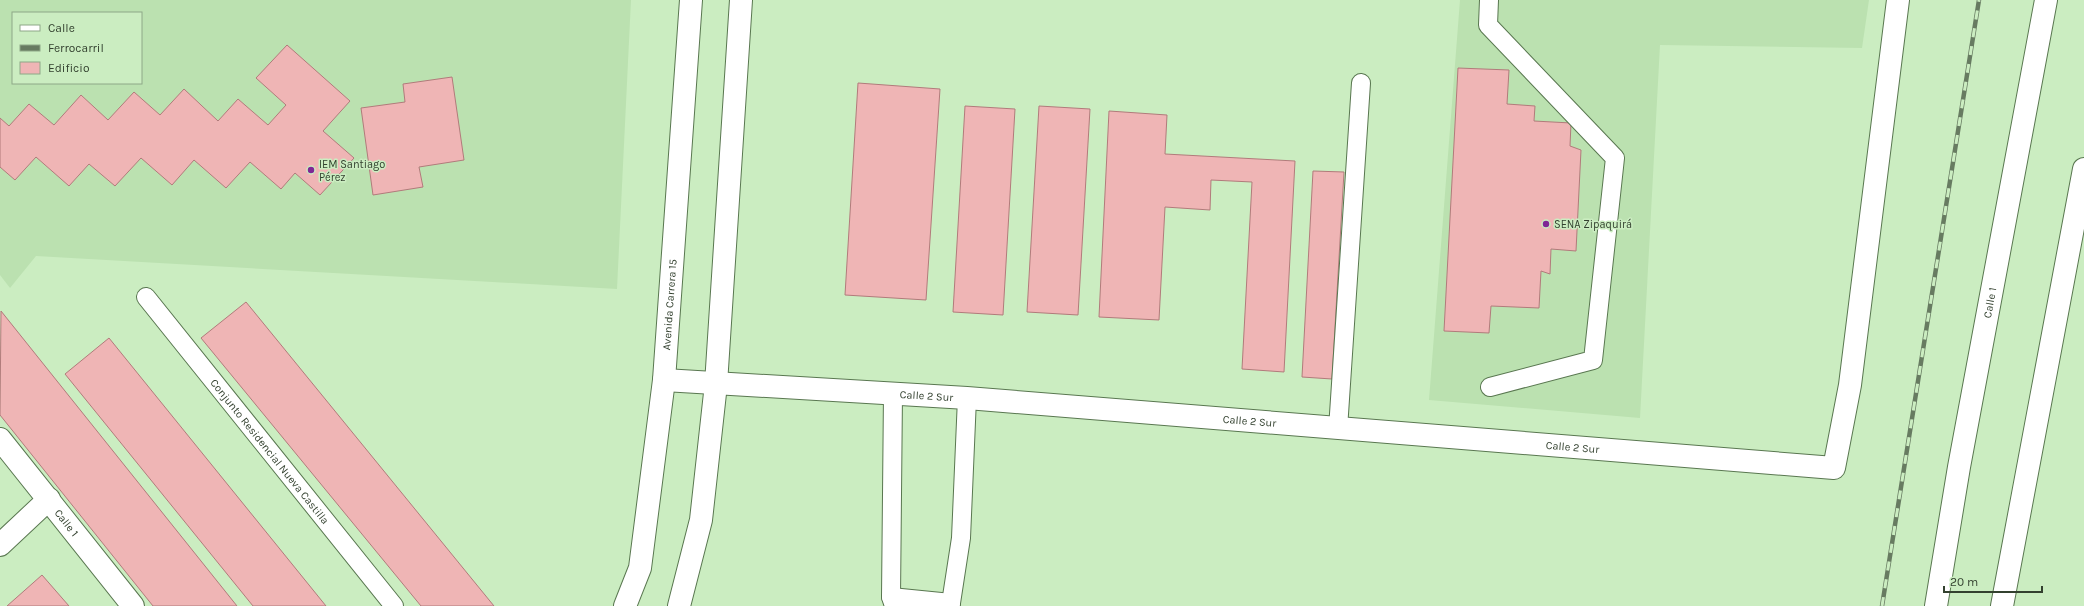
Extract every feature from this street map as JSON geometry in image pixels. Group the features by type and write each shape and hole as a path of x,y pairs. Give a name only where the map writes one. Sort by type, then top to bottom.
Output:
{"street":[{"name":"Avenida Carrera 15","path":"625,606 640,568 664,380 691,0"},
{"path":"679,606 701,520 716,384 741,0"},
{"name":"Calle 2 Sur","path":"664,380 967,398 1834,468 1850,385 1898,0"},
{"name":"Calle 1","path":"1936,606 1960,459 2046,0"},
{"path":"2002,606 2084,169"},
{"name":"Calle 1","path":"0,439 49,498 133,606"},
{"path":"0,545 49,498"}],"lane":[{"path":"1489,0 1488,25 1615,158 1593,360 1490,387"},
{"path":"1338,429 1362,83"},
{"name":"Conjunto Residencial Nueva Castilla","path":"146,297 394,606"},
{"path":"893,393 892,602 949,604 961,538 967,398"}],"shaded area":[{"name":"IEM Santiago Pérez","path":"0,0 631,0 617,289 36,256 10,288 0,275"},
{"name":"SENA Zipaquirá","path":"1460,0 1869,0 1862,48 1660,45 1640,418 1429,400"}],"building":[{"path":"287,45 350,101 323,131 354,158 320,195 295,173 281,189 250,162 226,188 194,160 172,185 141,158 115,186 89,164 69,186 36,157 15,180 0,167 0,118 9,126 29,104 54,125 81,95 108,120 134,92 160,115 184,89 218,121 238,99 268,125 286,105 256,78"},
{"path":"1458,68 1509,70 1507,104 1535,106 1534,121 1571,123 1570,146 1581,150 1576,251 1551,249 1550,274 1541,271 1539,308 1491,306 1489,333 1444,331"},
{"path":"452,77 464,160 419,167 423,187 373,195 361,108 405,102 403,84"},
{"path":"858,83 940,89 926,300 845,295"},
{"path":"965,106 1015,109 1003,315 953,312"},
{"path":"1039,106 1090,109 1078,315 1027,312"},
{"path":"1109,111 1167,115 1165,154 1295,161 1284,372 1242,369 1252,182 1211,180 1210,210 1165,207 1159,320 1099,317"},
{"path":"1313,171 1344,172 1332,379 1302,377"},
{"path":"246,302 494,606 421,606 201,338"},
{"path":"1,311 237,606 153,606 0,415"},
{"path":"109,338 326,606 253,606 65,374"},
{"path":"42,575 69,606 7,606"}],"railway":[{"path":"1882,606 1979,0"}],"place":[{"name":"IEM Santiago Pérez","path":"311,170"},
{"name":"SENA Zipaquirá","path":"1546,224"}]}
